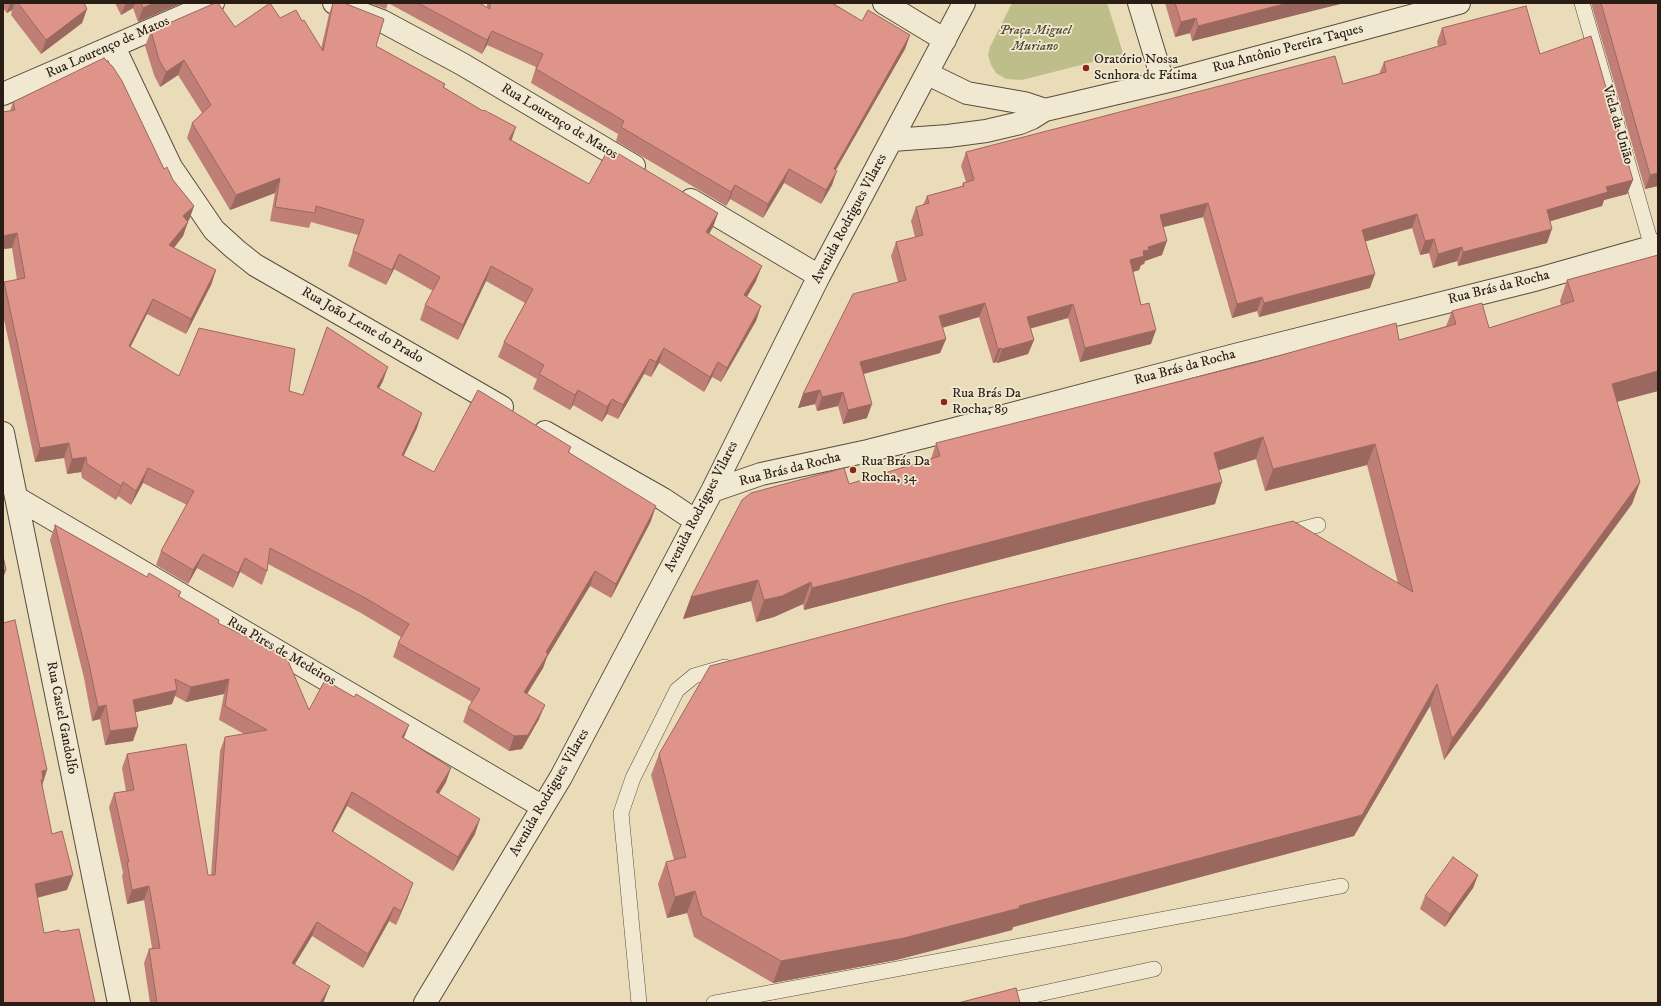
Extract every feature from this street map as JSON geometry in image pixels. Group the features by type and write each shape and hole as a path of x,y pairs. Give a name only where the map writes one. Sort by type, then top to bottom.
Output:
{"street":[{"name":"Rua Lourenço de Matos","path":"3,94 213,3"},
{"name":"Rua Lourenço de Matos","path":"334,3 382,22 462,64 654,178"},
{"path":"884,3 945,40"},
{"name":"Avenida Rodrigues Vilares","path":"425,1003 561,777 712,491 819,276 928,74 964,3"},
{"path":"1139,3 1163,82"},
{"name":"Rua Antônio Pereira Taques","path":"892,140 948,136 986,131 1020,123 1045,110 1163,82 1460,3"},
{"name":"Rua João Leme do Prado","path":"114,47 170,167 214,230 235,250 254,265 663,500 696,521"},
{"path":"928,74 967,93 1024,103 1045,110"},
{"path":"674,190 819,276"},
{"name":"Rua Brás da Rocha","path":"712,491 761,474 919,438 1250,351 1538,279 1655,246"},
{"name":"Rua Castel Gandolfo","path":"3,433 18,498 119,1003"},
{"name":"Rua Pires de Medeiros","path":"18,498 543,807"}],"lane":[{"name":"Viela da União","path":"1582,3 1655,246"},
{"path":"1272,536 1318,525"},
{"path":"639,1003 621,813 633,778 677,690 694,676 736,664"},
{"path":"714,1003 1341,886"},
{"path":"997,1003 1154,969"}],"green space":[{"name":"Praça Miguel Muriano","path":"1012,3 1107,3 1123,53 1022,80 1006,79 996,73 991,65 988,55 990,47"}],"building":[{"path":"18,3 84,3 87,9 46,40"},
{"path":"141,3 154,3 143,8"},
{"path":"218,3 235,27 270,3 280,18 296,10 323,51 333,3 344,3 382,18 384,19 376,46 445,84 443,87 483,111 484,110 516,127 509,139 589,184 609,148 718,213 706,232 762,266 744,295 761,306 727,368 718,362 710,377 664,348 656,362 650,359 623,405 612,399 607,407 578,390 575,395 539,374 544,365 504,342 533,289 491,266 463,325 425,305 440,277 399,254 392,270 353,251 364,220 316,206 315,213 275,207 280,178 236,195 192,123 211,105 184,60 166,72 159,60 151,31"},
{"path":"418,3 479,3 490,9 490,3 832,3 862,21 868,10 910,35 834,169 837,171 826,190 789,169 768,204 735,185 731,192 621,127 624,121 536,69 543,54 492,31 487,40"},
{"path":"1175,3 1288,3 1198,26 1196,18 1181,22"},
{"path":"1601,3 1658,3 1658,173 1650,175"},
{"path":"1526,6 1540,54 1591,36 1633,180 1606,187 1608,192 1547,210 1552,229 1463,252 1462,247 1438,254 1434,239 1425,241 1417,214 1362,230 1375,274 1264,303 1262,297 1237,304 1208,203 1160,215 1167,241 1148,247 1149,250 1143,251 1144,256 1130,260 1141,305 1149,303 1156,330 1085,348 1073,304 1027,317 1034,340 998,349 985,303 939,316 946,339 860,362 872,404 848,410 843,392 822,397 820,390 803,394 853,294 906,280 896,242 923,235 916,207 929,203 927,196 964,186 963,183 974,180 966,152 1335,56 1343,84 1386,72 1384,62 1446,44 1442,28"},
{"path":"104,58 113,67 122,81 164,169 167,167 173,180 194,206 183,216 188,222 169,245 216,270 191,319 153,299 129,346 179,376 199,328 295,349 289,391 303,395 327,327 388,367 377,387 422,413 402,455 434,472 478,390 571,447 568,452 656,506 616,584 595,571 546,652 548,654 524,692 545,705 528,735 514,736 468,708 480,689 398,643 409,624 367,599 270,548 267,571 245,558 238,573 203,554 193,570 161,551 194,491 148,468 136,491 123,482 121,486 87,464 86,457 72,459 69,443 40,448 4,282 25,278 17,233 3,236 3,112 15,110 13,102"},
{"path":"1658,255 1658,371 1612,384 1640,482 1452,739 1437,684 1362,815 904,938 781,961 702,916 695,891 675,897 666,862 686,857 659,754 710,666 946,604 1293,521 1413,592 1375,444 1273,469 1263,437 1214,453 1222,482 812,588 811,582 782,596 764,600 758,580 691,597 742,500 751,493 844,468 849,484 940,456 936,443 1260,361 1396,323 1399,340 1456,324 1452,311 1482,303 1489,328 1574,301 1567,280"},
{"path":"55,525 147,577 149,573 181,592 178,596 219,620 218,623 286,656 309,710 325,680 354,697 356,694 409,725 402,737 451,768 436,792 480,819 458,857 352,792 332,831 413,883 401,911 394,907 368,954 317,922 292,963 330,986 320,1003 157,1003 149,949 160,948 149,886 132,890 127,862 129,862 114,793 134,790 127,754 186,744 208,875 215,875 225,737 267,730 225,706 229,679 191,687 175,679 177,690 133,700 138,727 110,731 106,705 98,707"},
{"path":"3,556 6,570 3,571"},
{"path":"15,620 47,770 42,771 43,779 41,780 52,834 62,831 73,875 35,884 44,933 59,930 60,932 79,929 95,1003 3,1003 3,623"},
{"path":"1453,857 1478,875 1450,914 1425,896"},
{"path":"1016,988 1020,1003 958,1003"}],"place":[{"name":"Oratório Nossa Senhora de Fátima","path":"1086,68"},
{"name":"Rua Brás Da Rocha, 89","path":"944,402"},
{"name":"Rua Brás Da Rocha, 34","path":"853,470"}]}
